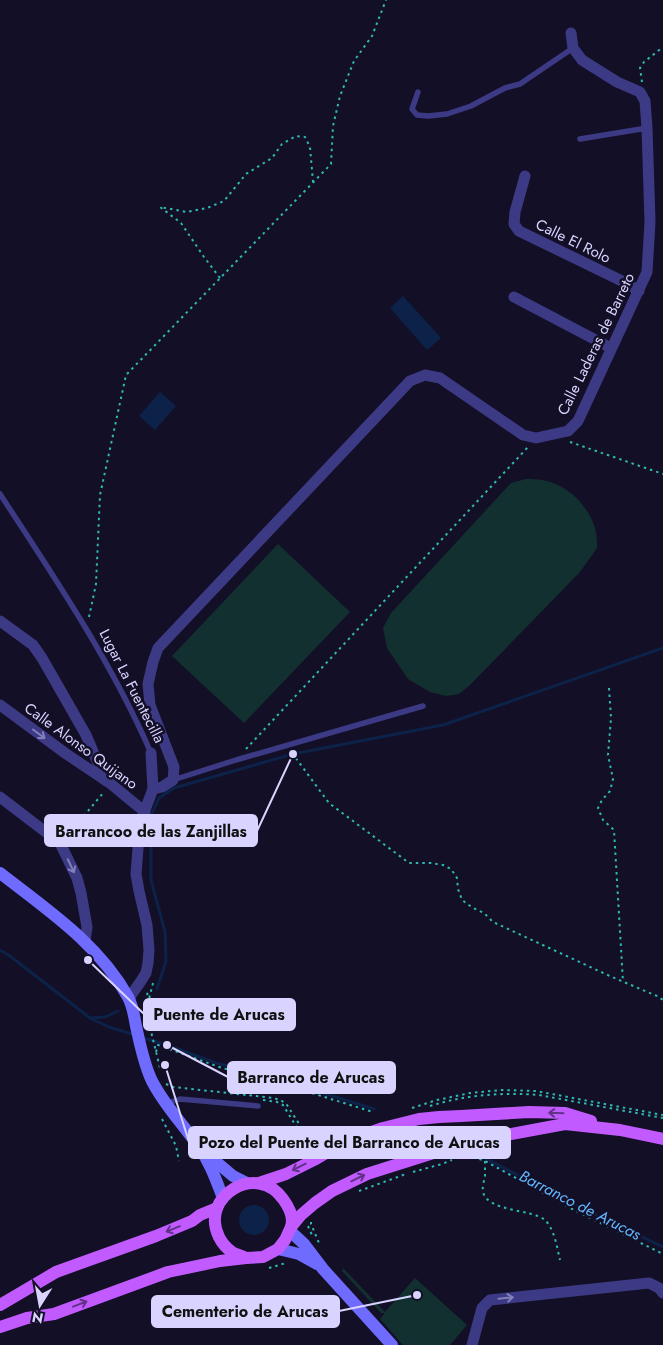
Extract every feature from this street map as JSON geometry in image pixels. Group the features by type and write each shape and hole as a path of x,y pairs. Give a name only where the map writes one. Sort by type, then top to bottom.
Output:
{"main road":[{"path":"0,873 85,941 114,976 129,998 154,1066 152,1080 165,1104 198,1146 212,1168 220,1203 214,1219 217,1232 222,1243 231,1252 246,1258"},
{"path":"0,1305 56,1272 192,1221 220,1203 234,1188 293,1170 346,1141 383,1128 439,1116 529,1112 565,1113 620,1130"},
{"path":"0,1327 27,1318 54,1314 168,1272 204,1264 263,1257 278,1249 291,1229 306,1215 315,1203 332,1191 367,1174 468,1142 565,1124 620,1130 663,1138"},
{"path":"198,1146 233,1176 270,1187 279,1194 287,1205 292,1217 291,1229 319,1265 392,1345"},
{"path":"278,1249 298,1254 319,1265"}],"street":[{"path":"571,33 574,48 582,60 617,82 640,92"},
{"name":"Calle Laderas de Barreto","path":"536,438 568,432 578,421 647,272 650,222 647,128 645,101 640,92"},
{"name":"Calle El Rolo","path":"525,176 515,212 514,224 519,232 624,282 638,291"},
{"path":"514,297 611,348"},
{"path":"153,789 162,787 173,780 174,767 150,705 148,684 158,648 410,380 425,376 440,378 523,435 536,438"},
{"path":"0,621 33,645 42,658 86,735 108,782"},
{"name":"Calle Alonso Quijano","path":"0,705 65,754 108,782 145,812"},
{"name":"Lugar La Fuentecilla","path":"129,998 146,972 148,963 147,926 136,874 140,823 153,789 151,753"},
{"path":"0,797 60,843 77,878 81,893 87,927 85,941"},
{"path":"472,1345 482,1308 490,1300 648,1283 659,1288 663,1293"}],"lane":[{"path":"418,92 412,109 417,115 447,114 471,106 505,88 520,84 574,48"},
{"path":"580,139 647,128"},
{"name":"Lugar La Fuentecilla","path":"0,494 76,610 137,721 151,753"},
{"path":"173,780 423,706"},
{"path":"165,1104 180,1099 258,1106"}],"path":[{"path":"87,629 96,584 100,495 126,376 331,164 333,126 340,96 354,61 372,36 386,0"},
{"path":"640,92 642,80 640,68 644,62 663,47"},
{"path":"220,278 181,223 160,206 187,212 207,208 224,201 246,174 272,158 282,144 296,136 305,137 310,147 313,182"},
{"path":"549,435 663,474"},
{"path":"236,760 536,438"},
{"path":"609,688 611,718 608,755 613,779 610,791 598,808 603,820 614,830 623,982"},
{"path":"287,745 329,803 409,863 431,863 443,865 451,869 457,878 462,900 484,913 493,922 623,982 658,996 663,1000"},
{"path":"60,843 108,782"},
{"path":"154,976 146,1011 156,1053"},
{"path":"151,981 144,1011 154,1066"},
{"path":"154,1066 158,1045 222,1068 260,1077 373,1112"},
{"path":"161,1081 164,1086 172,1090 267,1100 283,1105 310,1149 304,1154"},
{"path":"166,1084 173,1087 274,1098 282,1101 287,1105 312,1144 340,1132"},
{"path":"410,1109 470,1093 501,1090 536,1091 663,1115"},
{"path":"467,1155 485,1161 574,1210 663,1254"},
{"path":"353,1191 361,1191 455,1158"},
{"path":"485,1161 482,1190 484,1195 489,1200 510,1210 529,1213 545,1220 552,1232 560,1260"},
{"path":"306,1215 306,1222 318,1246"},
{"path":"306,1215 316,1240 322,1247"}],"green space":[{"path":"526,479 551,482 575,497 592,519 596,533 597,548 580,572 469,686 459,694 446,696 430,692 408,679 387,648 383,628 391,613 511,483"},
{"path":"278,544 350,612 244,723 172,656"},
{"path":"343,1268 385,1312 415,1278 467,1325 450,1345 403,1345 380,1319 385,1313 381,1313 342,1271"}],"water":[{"path":"403,296 441,338 427,350 390,308"},
{"path":"160,392 176,406 155,430 139,416"},
{"path":"254,1205 260,1206 268,1214 268,1226 260,1234 254,1235 248,1234 240,1226 239,1220 240,1214 248,1206"}],"waterway":[{"path":"157,989 166,961 165,932 151,880 151,844 148,828 150,818 159,798 174,788 293,754 443,725 663,648"},
{"name":"Barranco de Arucas","path":"0,950 90,1018 109,1027 135,1035"},
{"path":"90,1018 105,1017 118,1011"},
{"name":"Barranco de Arucas","path":"143,1038 216,1063 288,1082 374,1109"},
{"name":"Barranco de Arucas","path":"469,1150 585,1210 663,1247"}],"place":[{"name":"Barrancoo de las Zanjillas","path":"293,754"},
{"name":"Puente de Arucas","path":"88,960"},
{"name":"Barranco de Arucas","path":"167,1045"},
{"name":"Pozo del Puente del Barranco de Arucas","path":"165,1065"},
{"name":"Cementerio de Arucas","path":"417,1295"}]}
